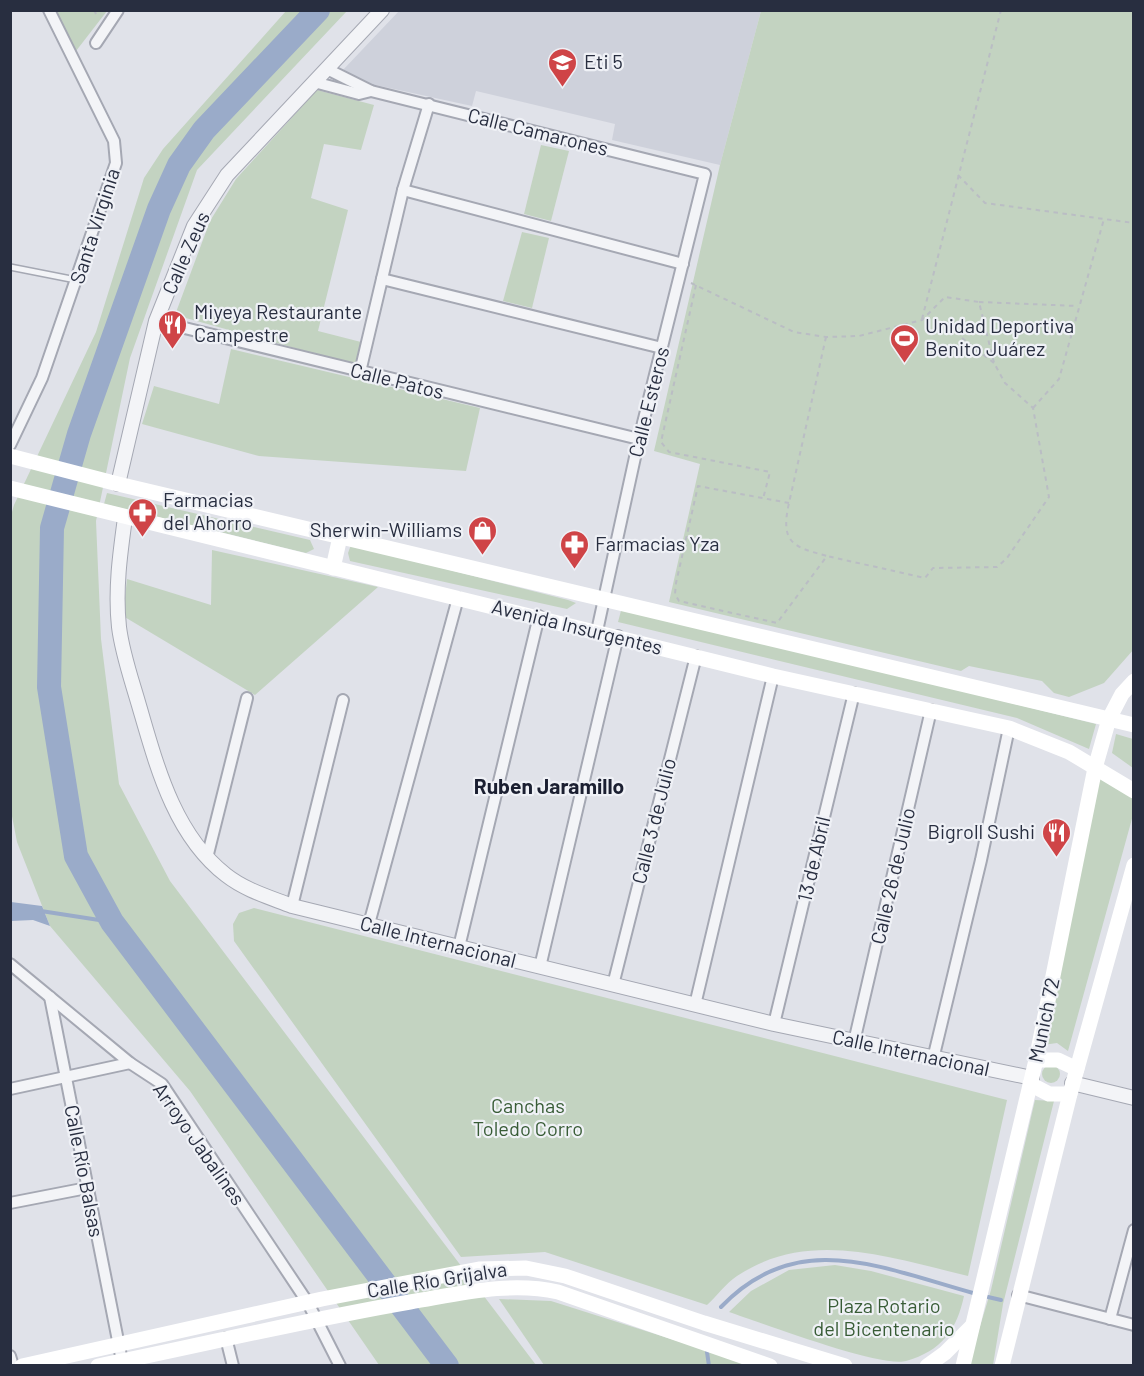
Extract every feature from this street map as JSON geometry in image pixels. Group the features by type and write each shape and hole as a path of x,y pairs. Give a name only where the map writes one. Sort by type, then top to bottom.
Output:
{"main road":[{"name":"Avenida Insurgentes","path":"16,457 118,484 1134,725"},
{"name":"Avenida Insurgentes","path":"12,488 124,518 539,616 773,675 1009,728 1056,745 1134,791"},
{"path":"333,568 340,537"},
{"name":"Munich 72","path":"963,1365 1036,1060 1095,768 1108,719 1122,694 1134,681"},
{"path":"1002,1365 1073,1082 1134,865"},
{"path":"1036,1060 1058,1060 1073,1082"},
{"path":"1031,1081 1048,1094 1073,1082"},
{"name":"Calle Río Grijalva","path":"22,1365 315,1301 478,1269 510,1267 544,1270 844,1365"},
{"name":"Calle Río Grijalva","path":"98,1365 122,1363 332,1315 487,1289 525,1287 558,1292 770,1365"},
{"path":"927,1365 945,1353 973,1324"}],"street":[{"name":"Santa Virginia","path":"10,445 42,378 78,280 116,163 117,152 114,141 50,10"},
{"path":"96,43 118,10"},
{"name":"Calle Zeus","path":"118,484 156,321 195,226 227,175 382,10"},
{"name":"Calle Camarones","path":"327,69 371,91 705,174"},
{"name":"Calle Camarones","path":"314,82 358,94 371,91"},
{"path":"360,372 403,190 429,104"},
{"name":"Calle Esteros","path":"597,631 639,439 705,174"},
{"path":"403,190 683,264"},
{"path":"382,279 662,348"},
{"name":"Calle Patos","path":"156,321 639,439"},
{"name":"Calle Internacional","path":"124,518 117,581 119,628 158,769 187,831 207,858 235,881 292,906 774,1024 1031,1081"},
{"path":"369,924 458,598"},
{"path":"459,947 539,616"},
{"path":"540,967 618,636"},
{"name":"Calle 3 de Julio","path":"613,985 696,656"},
{"path":"694,1005 773,675"},
{"name":"13 de Abril","path":"774,1024 854,693"},
{"path":"207,858 247,698"},
{"path":"292,906 343,700"},
{"name":"Calle 26 de Julio","path":"854,1042 931,710"},
{"path":"933,1059 981,860 1009,728"},
{"name":"Arroyo Jabalines","path":"10,964 130,1063 162,1084 315,1301 317,1320 340,1365"},
{"name":"Calle Río Balsas","path":"50,997 122,1363"},
{"path":"10,1089 130,1063"},
{"path":"1073,1082 1134,1098"},
{"path":"10,1203 87,1188"},
{"path":"1110,1319 1134,1230"},
{"path":"1018,1295 1134,1325"},
{"path":"226,1338 233,1365"},
{"path":"10,1356 13,1365"}],"lane":[{"path":"10,267 78,280"}],"path":[{"path":"94,10 98,18"},
{"path":"922,321 1001,10"},
{"path":"958,175 985,203 1134,222"},
{"path":"1033,408 1059,379 1104,219"},
{"path":"680,280 696,285 794,332 826,337 859,336 922,321 945,297 979,302 1079,306"},
{"path":"696,285 661,442 669,452 770,472 764,499"},
{"path":"826,337 785,521 791,541 797,548 925,578 933,568 997,567 1007,558 1049,497 1033,408 1005,383 994,363 979,302"},
{"path":"962,338 994,363"},
{"path":"789,503 698,486 676,583 675,594 679,601 777,623 827,555"}],"shaded area":[{"name":"Eti 5","path":"399,11 761,11 720,165 612,140 615,124 476,91 472,106 371,84 342,71"}],"green space":[{"path":"54,11 107,11 76,51"},
{"path":"286,11 347,11 197,170 130,358 96,521 101,639 119,784 170,881 536,1365 379,1365 190,1091 50,926 17,842 11,811 10,519 14,505 96,332 144,178 163,149"},
{"name":"Unidad Deportiva Benito Juárez","path":"761,11 1133,11 1134,649 1104,683 1069,697 1054,693 1042,681 969,666 961,671 669,602 700,464 654,451 720,165"},
{"path":"317,90 374,105 361,150 324,144 311,198 348,210 318,331 361,342 356,365 175,315 210,221 236,179"},
{"path":"541,145 569,151 551,221 524,214"},
{"path":"522,232 549,238 532,308 503,301"},
{"path":"231,349 480,408 466,471 259,456 142,424 154,386 219,404"},
{"path":"107,493 310,540 314,549 306,553 104,504"},
{"path":"351,545 576,603 567,609 350,561 348,553"},
{"path":"212,550 378,587 255,695 123,616 127,579 211,605"},
{"path":"622,607 1096,724 1089,749 1017,718 618,622"},
{"path":"1116,734 1133,739 1133,768 1112,753"},
{"path":"1098,776 1133,796 1133,815 1068,1051 1057,1043 1043,1045"},
{"name":"Canchas Toledo Corro","path":"254,908 1007,1100 968,1276 880,1255 851,1251 821,1250 793,1253 764,1261 737,1276 707,1305 545,1252 461,1257 234,941 233,924 239,913"},
{"path":"1051,1065 1057,1068 1060,1074 1057,1080 1051,1083 1045,1080 1042,1074 1045,1068"},
{"path":"1035,1100 1054,1101 1003,1304 993,1365 968,1366 991,1290"},
{"name":"Plaza Rotario del Bicentenario","path":"835,1265 871,1271 964,1296 957,1319 946,1337 929,1351 906,1361 892,1361 847,1351 729,1312 751,1291 789,1270"},
{"path":"499,1299 551,1301 753,1365 544,1365"}],"water":[{"path":"11,902 42,906 50,926 33,920 11,921"}],"waterway":[{"path":"318,10 204,130 179,165 159,209 79,434 52,528 49,687 76,856 112,922 447,1366"},
{"path":"41,911 112,922"},
{"path":"721,1307 750,1282 780,1268 810,1261 841,1261 873,1265 973,1293"},
{"path":"988,1297 1001,1300"},
{"path":"707,1352 709,1366"}],"place":[{"name":"Eti 5","path":"563,88"},
{"name":"Miyeya Restaurante Campestre","path":"173,350"},
{"name":"Unidad Deportiva Benito Juárez","path":"904,364"},
{"name":"Farmacias del Ahorro","path":"142,538"},
{"name":"Sherwin-Williams","path":"483,556"},
{"name":"Farmacias Yza","path":"574,570"},
{"name":"Bigroll Sushi","path":"1056,858"}],"district":[{"name":"Ruben Jaramillo","path":"549,787"}]}
